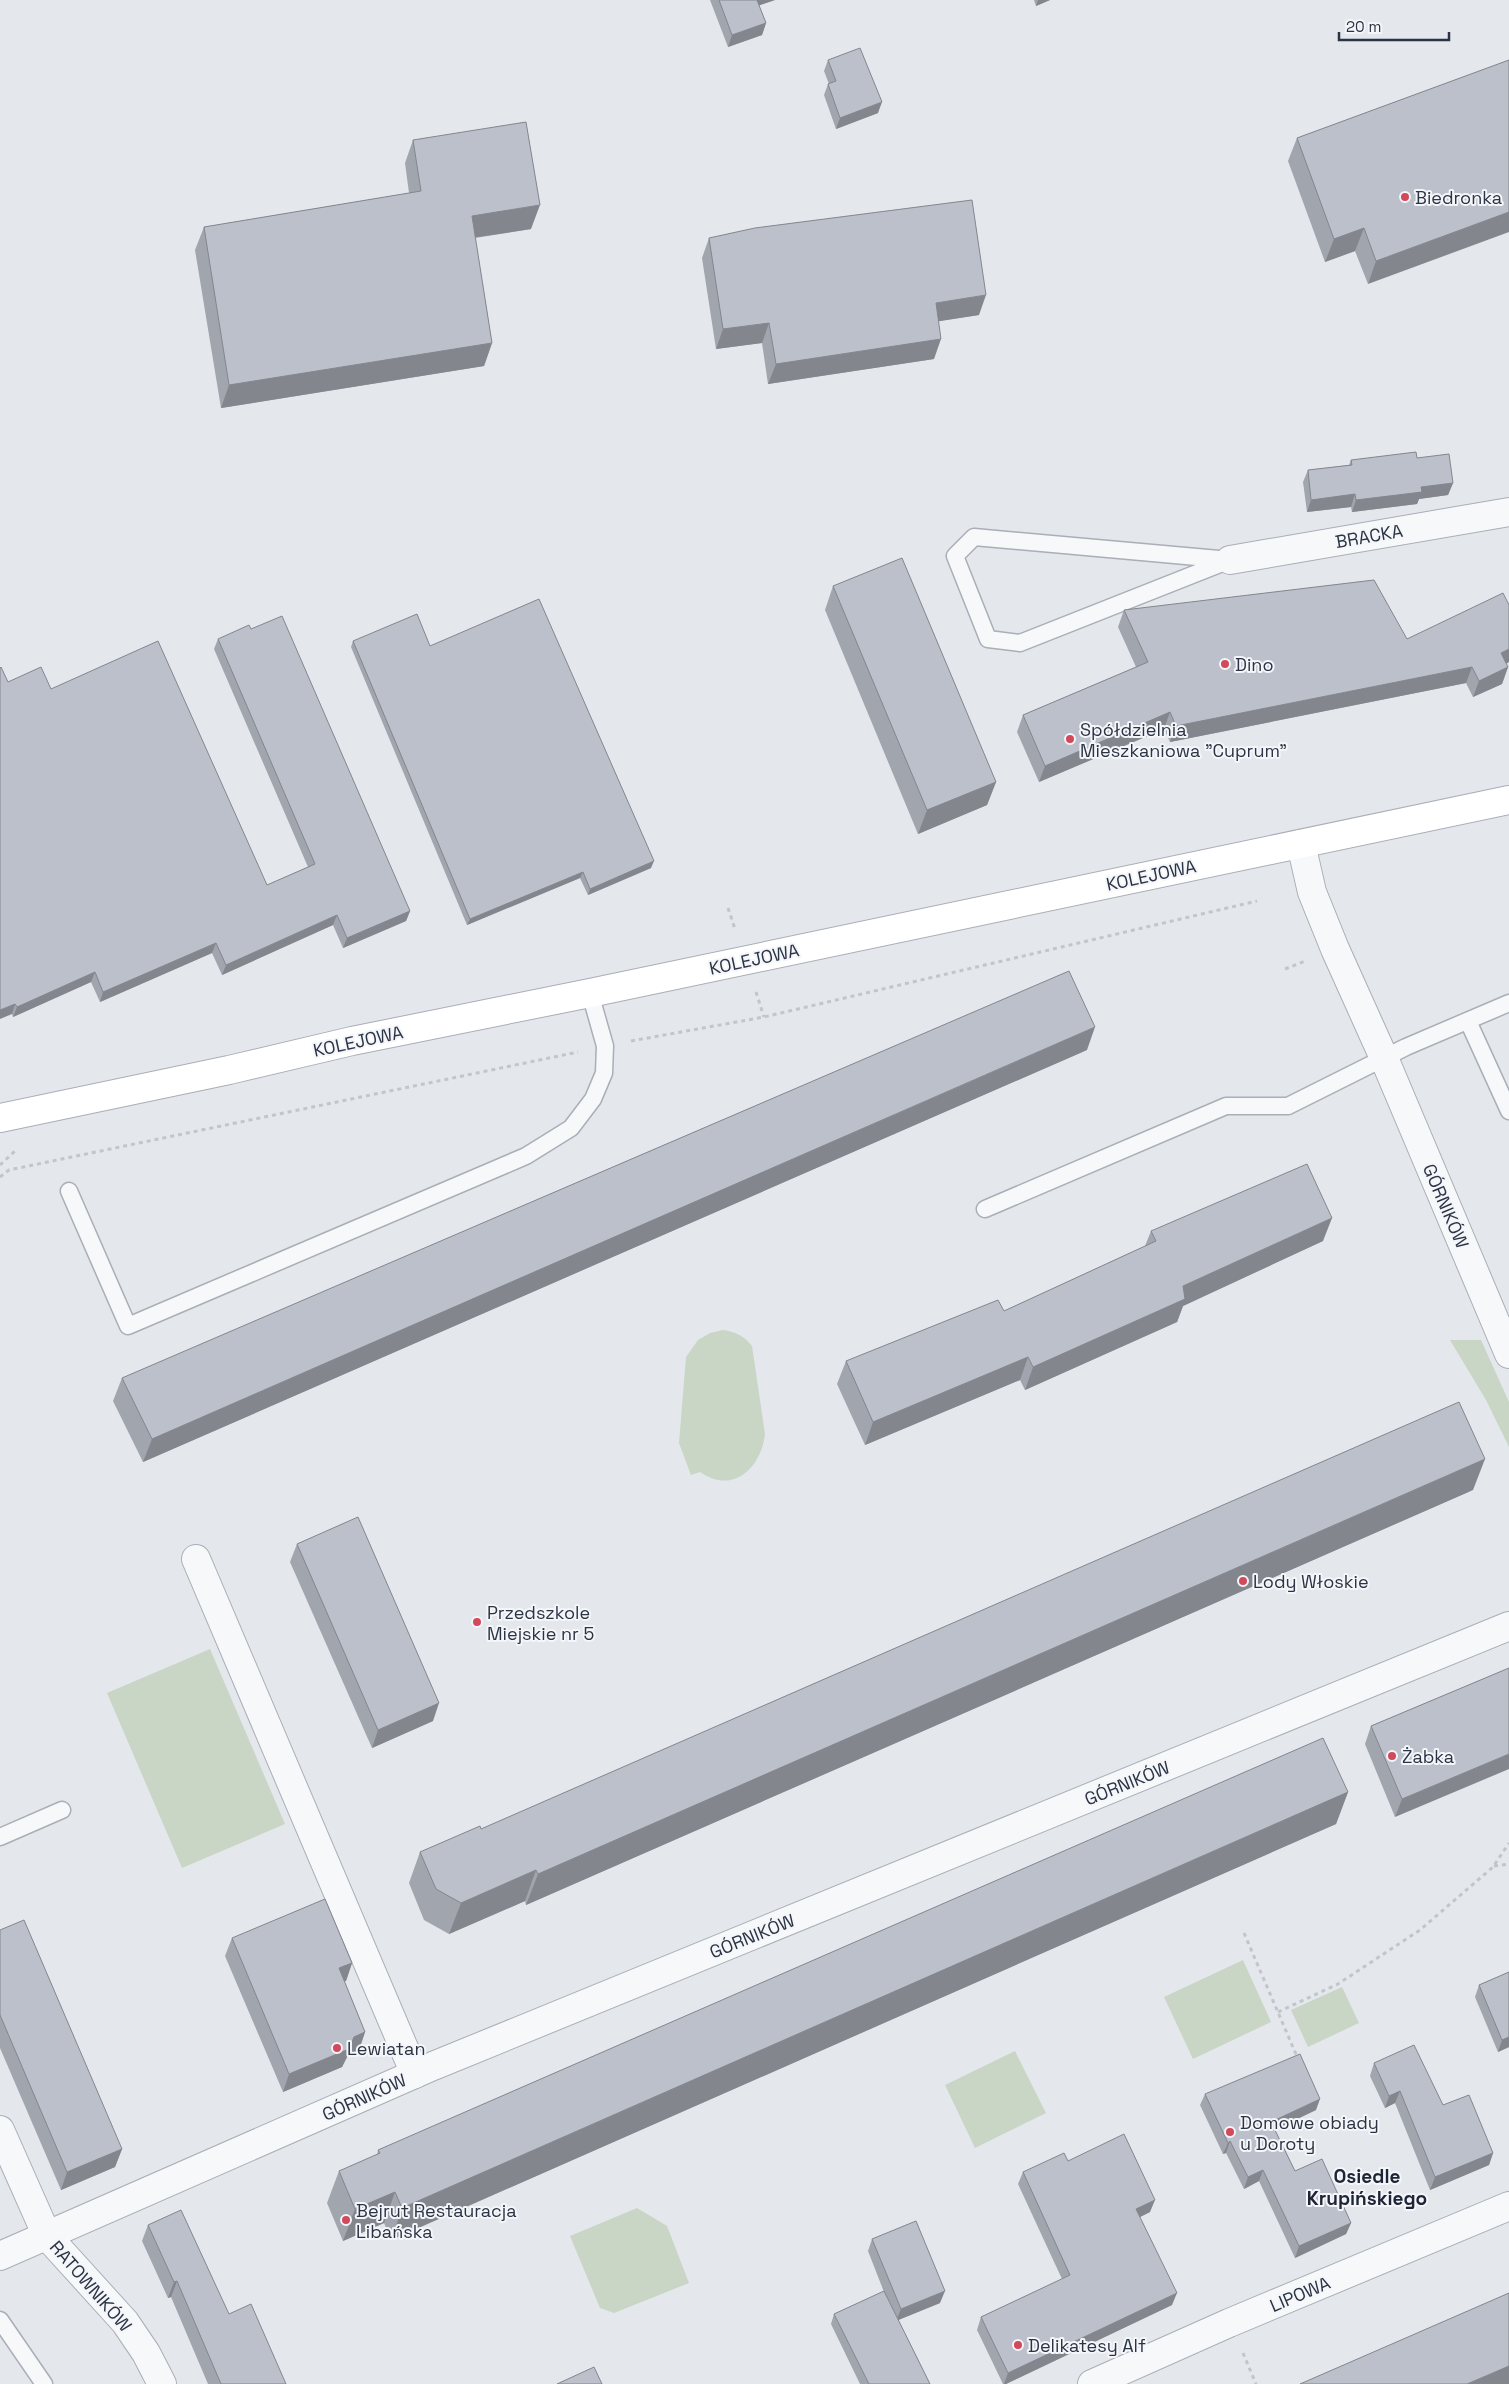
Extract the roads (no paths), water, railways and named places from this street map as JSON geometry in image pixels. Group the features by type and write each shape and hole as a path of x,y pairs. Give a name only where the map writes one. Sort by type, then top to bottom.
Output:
{"street":[{"name":"BRACKA","path":"1230,560 1509,512"},
{"name":"KOLEJOWA","path":"0,1118 230,1070 352,1041 590,994 1509,800"},
{"name":"GÓRNIKÓW","path":"1301,844 1312,892 1335,949 1384,1058 1509,1354"},
{"path":"196,1559 415,2074"},
{"name":"GÓRNIKÓW","path":"0,2256 415,2074 1509,1626"},
{"name":"RATOWNIKÓW","path":"0,2130 47,2236 125,2322 146,2353 162,2384"},
{"name":"LIPOWA","path":"1092,2384 1229,2323 1509,2206"}],"lane":[{"path":"974,537 1230,560 1020,644 988,639 955,556 974,537"},
{"path":"69,1191 128,1326 526,1156 571,1128 594,1099 604,1074 605,1046 590,994"},
{"path":"985,1209 1226,1106 1288,1106 1384,1058 1509,1004"},
{"path":"1468,1021 1509,1111"},
{"path":"0,1837 62,1810"},
{"path":"0,2320 44,2384"}],"place":[{"name":"Biedronka","path":"1405,197"},
{"name":"Dino","path":"1225,664"},
{"name":"Spółdzielnia Mieszkaniowa \"Cuprum\"","path":"1070,739"},
{"name":"Lody Włoskie","path":"1243,1581"},
{"name":"Przedszkole Miejskie nr 5","path":"477,1622"},
{"name":"Żabka","path":"1392,1756"},
{"name":"Lewiatan","path":"337,2048"},
{"name":"Domowe obiady u Doroty","path":"1230,2132"},
{"name":"Bejrut Restauracja Libańska","path":"346,2220"},
{"name":"Delikatesy Alf","path":"1018,2345"}],"district":[{"name":"Osiedle Krupińskiego","path":"1367,2187"}]}
